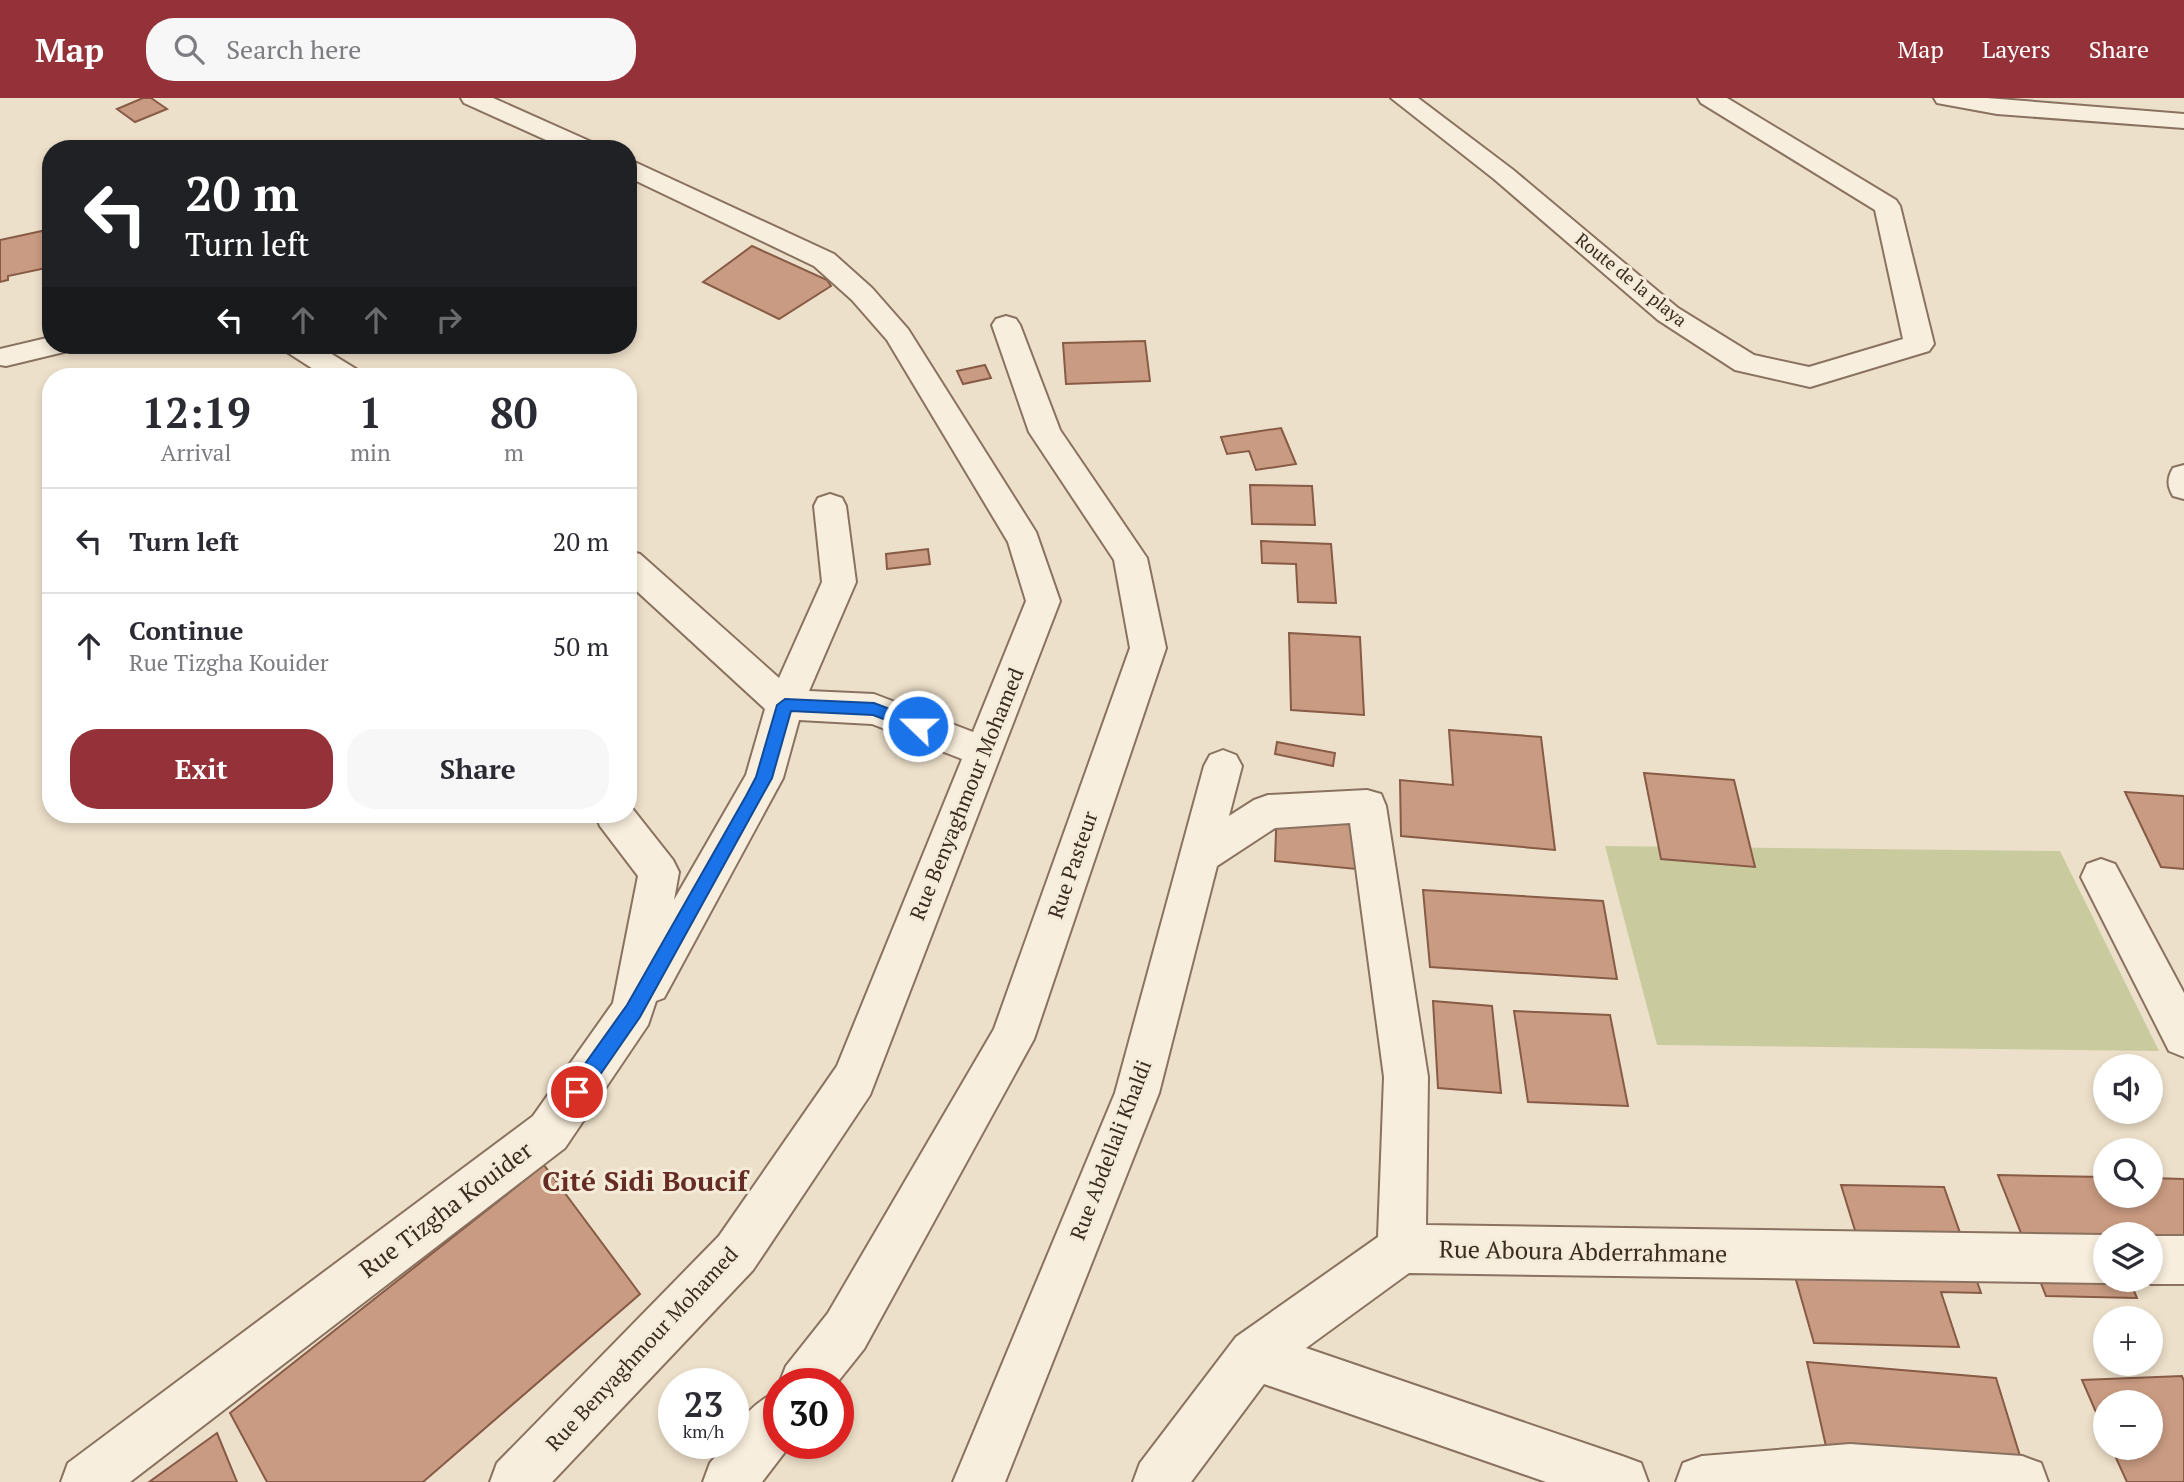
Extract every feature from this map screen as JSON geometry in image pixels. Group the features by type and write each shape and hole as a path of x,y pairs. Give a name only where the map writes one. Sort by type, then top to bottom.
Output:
{"street":[{"path":"473,98 567,140"},
{"name":"Route de la playa","path":"1403,98 1503,174 1668,314 1745,363 1810,377 1919,344 1887,206 1710,98"},
{"path":"1946,98 1997,107 2184,121"},
{"name":"Rue Benyaghmour Mohamed","path":"516,1482 736,1253 854,1080 1043,601 1024,541 898,335 862,294 824,260 637,171"},
{"name":"Rue Pasteur","path":"817,1368 846,1331 1012,1039 1148,648 1130,558 1045,432 1006,325"},
{"path":"6,358 42,348"},
{"path":"311,354 333,368"},
{"path":"2184,476 2184,488"},
{"path":"634,1011 764,778 785,705 839,582 830,506"},
{"path":"637,571 785,705 874,709 984,752"},
{"name":"Rue Abdellali Khaldi","path":"979,1482 1137,1093 1223,766"},
{"path":"1159,1482 1254,1355 1402,1249 1406,1077 1367,806 1268,812 1199,856"},
{"name":"Rue Tizgha Kouider","path":"87,1482 549,1132 634,1011 659,872 621,823"},
{"path":"2102,877 2184,1036"},
{"name":"Rue Aboura Abderrahmane","path":"1402,1249 2093,1259"},
{"path":"2163,1260 2184,1260"},
{"path":"1254,1355 1622,1482"},
{"path":"729,1482 763,1438"},
{"path":"1702,1482 1850,1469 2022,1482"}],"green space":[{"path":"1605,846 2060,851 2159,1051 1657,1045"}],"building":[{"path":"143,98 151,98 167,109 135,122 117,109"},
{"path":"42,231 42,269 8,276 8,280 0,282 0,240"},
{"path":"752,246 827,280 831,286 779,319 703,282"},
{"path":"1145,341 1150,381 1066,384 1063,343"},
{"path":"985,365 991,378 963,384 957,371"},
{"path":"1281,428 1296,464 1256,470 1249,451 1227,454 1221,437"},
{"path":"1250,485 1312,486 1315,525 1252,524"},
{"path":"1261,541 1331,544 1336,603 1298,602 1296,564 1262,563"},
{"path":"928,549 930,564 887,569 886,554"},
{"path":"1289,633 1360,637 1364,715 1291,710"},
{"path":"1449,730 1541,737 1555,850 1401,836 1400,780 1453,785"},
{"path":"1277,742 1335,753 1333,766 1275,754"},
{"path":"1644,773 1734,780 1755,867 1661,859"},
{"path":"2125,792 2184,796 2184,869 2161,867"},
{"path":"1277,802 1356,810 1356,869 1275,861"},
{"path":"1423,890 1603,901 1617,979 1430,967"},
{"path":"1433,1001 1492,1006 1501,1093 1438,1088"},
{"path":"1514,1011 1610,1015 1628,1106 1528,1102"},
{"path":"544,1165 640,1294 423,1482 267,1482 230,1413"},
{"path":"1998,1175 2093,1177 2093,1208 2163,1208 2163,1178 2184,1179 2184,1266 2163,1265 2163,1222 2093,1222 2093,1292 2134,1292 2137,1298 2046,1296"},
{"path":"1841,1185 1944,1187 1981,1293 1941,1292 1959,1347 1814,1343 1788,1252 1862,1253"},
{"path":"1807,1362 1996,1378 2028,1482 1834,1482"},
{"path":"2182,1376 2184,1482 2127,1482 2117,1460 2163,1460 2163,1390 2093,1390 2093,1405 2082,1380"},
{"path":"217,1433 237,1482 149,1482"}],"district":[{"name":"Cité Sidi Boucif","path":"645,1181"}],"route":[{"path":"577,1092 634,1011 752,801 764,778 785,705 874,709 918,726"}]}
